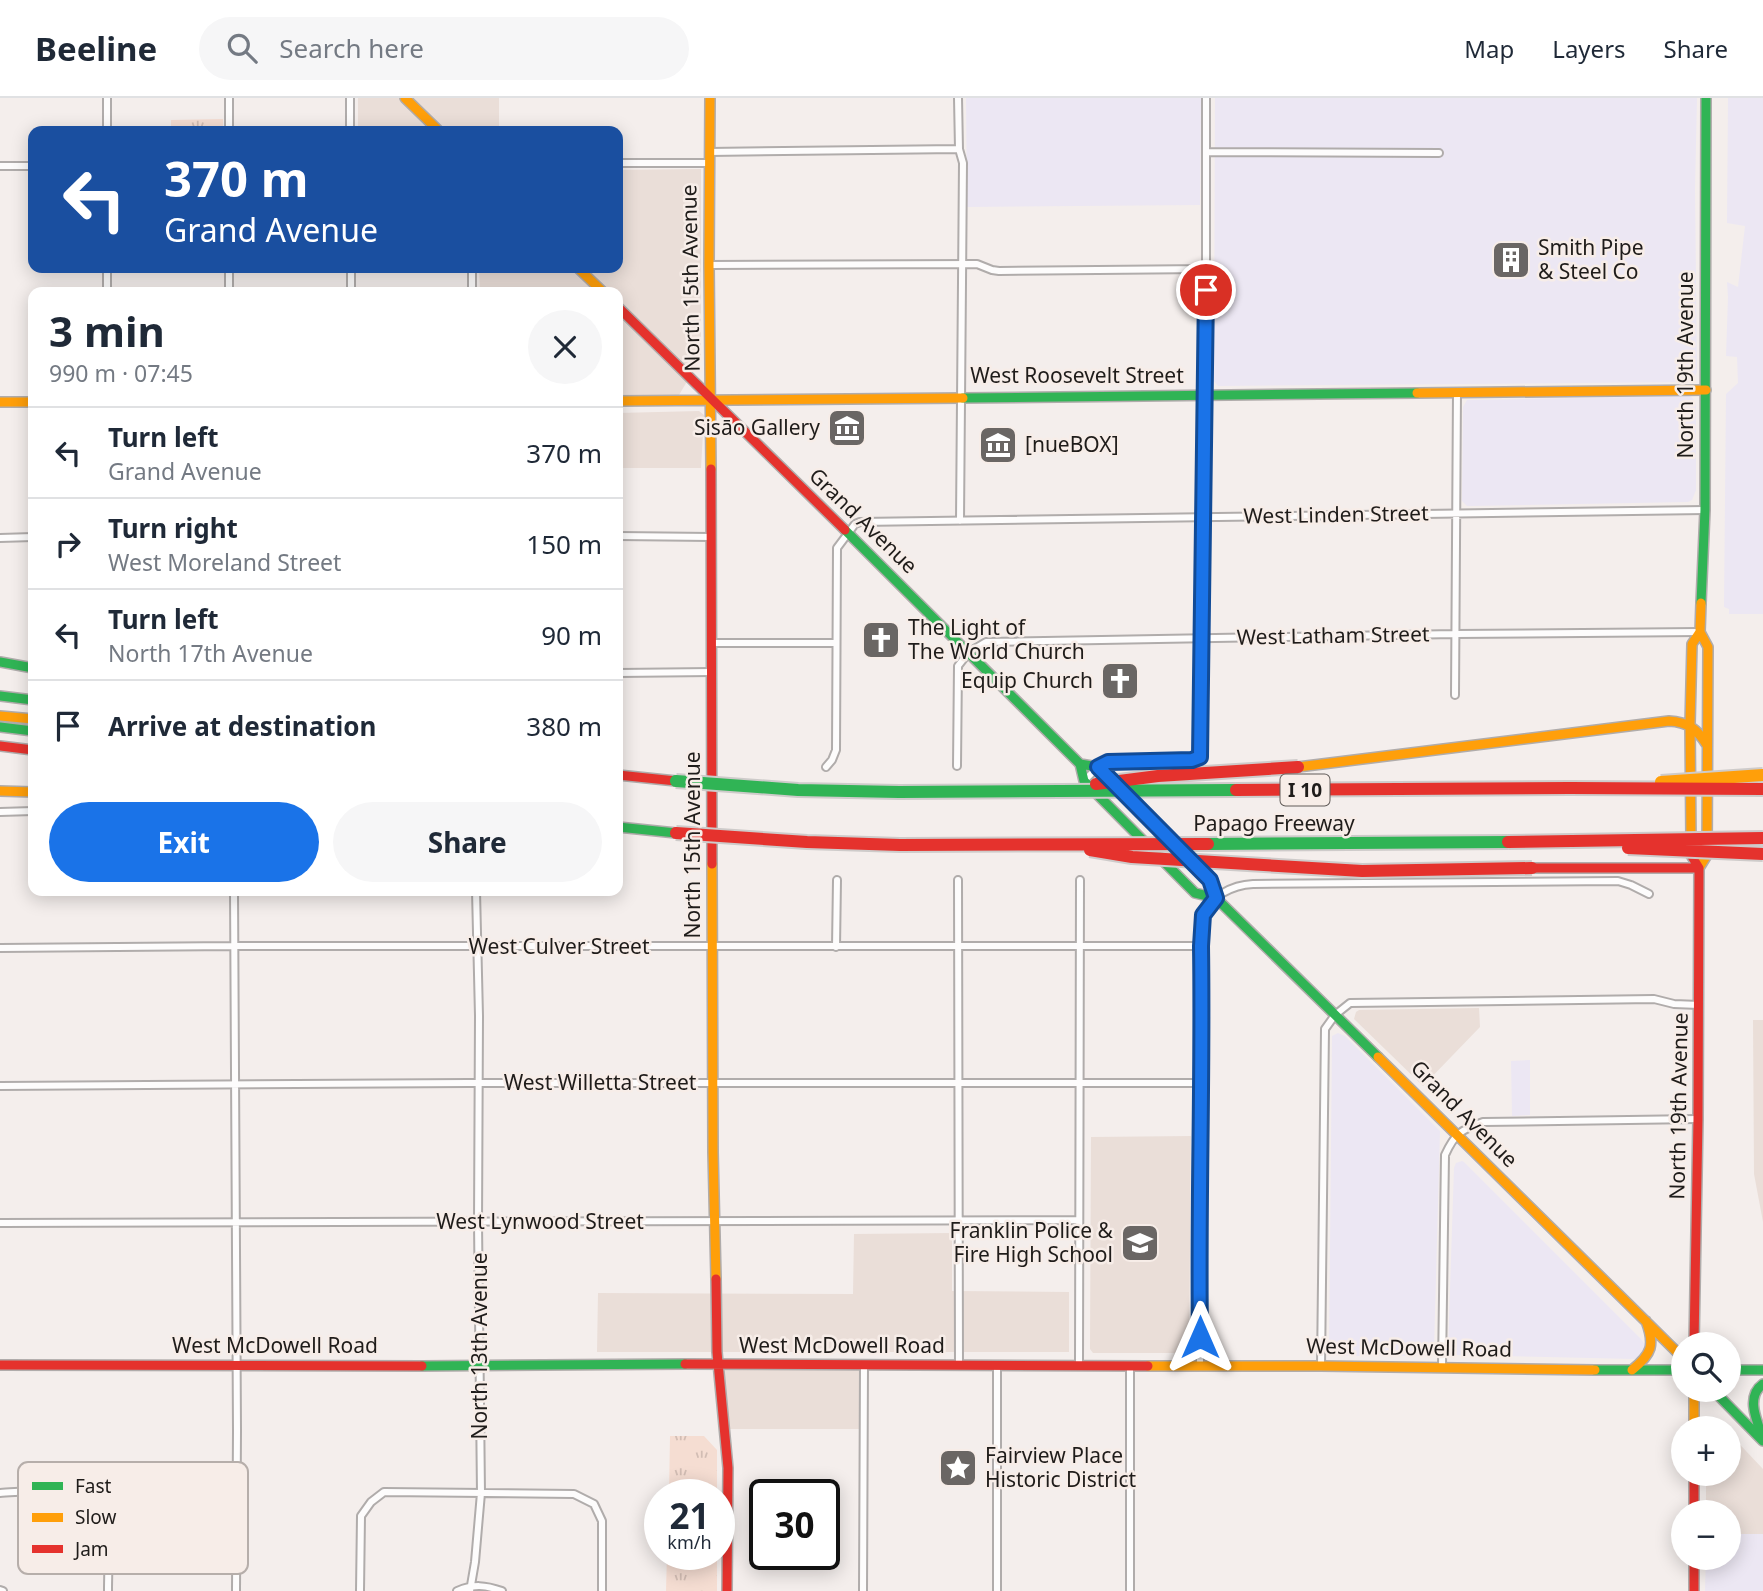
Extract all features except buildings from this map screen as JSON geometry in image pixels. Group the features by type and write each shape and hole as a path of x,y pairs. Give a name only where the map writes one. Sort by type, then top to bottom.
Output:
{"main road":[{"path":"405,98 434,126"},
{"name":"North 15th Avenue","path":"710,98 714,1221 718,1364 728,1468 727,1591"},
{"name":"North 19th Avenue","path":"1694,1332 1699,868 1707,855 1708,648 1700,632 1705,510 1706,98"},
{"path":"583,273 598,287"},
{"name":"Grand Avenue","path":"623,312 1080,764"},
{"name":"West Roosevelt Street","path":"623,401 1706,390"},
{"path":"0,402 28,402"},
{"name":"North 19th Avenue","path":"1699,868 1691,855 1690,724 1692,644 1700,632"},
{"path":"0,662 28,667"},
{"path":"0,696 28,699"},
{"path":"0,716 28,719"},
{"path":"1040,791 1157,776 1310,766 1395,757 1669,721 1690,724 1699,730 1707,745"},
{"path":"0,727 28,730"},
{"path":"0,746 28,749"},
{"path":"1084,780 1080,764 1098,767"},
{"name":"Grand Avenue","path":"1098,767 1210,880 1216,898 1671,1346"},
{"path":"1570,788 1763,775"},
{"name":"Papago Freeway","path":"623,776 766,788 848,791 1763,789"},
{"name":"Grand Avenue","path":"1084,780 1195,893 1216,898"},
{"path":"0,791 28,792"},
{"name":"Papago Freeway","path":"623,828 745,839 848,844 1526,842 1763,838"},
{"path":"1526,842 1763,854"},
{"path":"1055,845 1132,857 1362,871 1699,868"},
{"path":"1631,1371 1647,1359 1651,1351 1646,1321"},
{"name":"West McDowell Road","path":"0,1365 718,1364 1671,1370"},
{"path":"1741,1370 1763,1370"},
{"path":"1763,1384 1754,1393 1754,1401 1763,1440"},
{"path":"1725,1402 1763,1440"},
{"path":"1694,1570 1694,1591"}],"street":[{"path":"107,98 107,126"},
{"path":"229,98 229,126"},
{"path":"350,98 350,126"},
{"path":"958,98 959,149 964,163 960,521"},
{"path":"1084,780 1108,762 1192,760 1200,757 1206,98"},
{"path":"623,163 709,157 959,149"},
{"path":"1206,152 1439,153"},
{"path":"0,166 28,166"},
{"path":"709,265 977,264 999,271 1206,268"},
{"path":"1455,695 1457,392"},
{"name":"West Linden Street","path":"847,533 860,522 1705,510"},
{"path":"826,767 836,750 837,548 847,533"},
{"path":"0,538 28,537"},
{"path":"623,537 711,537"},
{"name":"West Latham Street","path":"969,652 986,642 1700,632"},
{"path":"712,643 836,643"},
{"path":"957,766 958,666 969,652"},
{"path":"623,673 712,672"},
{"path":"0,812 28,811"},
{"path":"836,947 837,880"},
{"path":"958,880 959,1366"},
{"path":"1079,1366 1080,880"},
{"path":"1200,1366 1201,946 1203,915 1216,898 1239,884 1618,881 1648,894"},
{"path":"234,896 237,1462"},
{"name":"North 13th Avenue","path":"471,1588 481,1493 475,896"},
{"name":"West Culver Street","path":"0,948 1201,946"},
{"path":"1321,1366 1325,1029 1335,1015 1350,1003 1654,999 1675,1005 1699,1005"},
{"name":"West Willetta Street","path":"0,1086 1201,1083"},
{"path":"1442,1367 1445,1155 1457,1134 1483,1122 1698,1119"},
{"name":"West Lynwood Street","path":"0,1223 1079,1220"},
{"path":"863,1591 864,1365"},
{"path":"997,1366 997,1591"},
{"path":"1130,1366 1130,1591"},
{"path":"0,1493 18,1492"},
{"path":"360,1591 361,1516 371,1502 384,1492 574,1493 594,1504 602,1521 603,1591"},
{"path":"457,1591 487,1585 502,1591"}],"shaded area":[{"path":"358,98 499,98 499,126 358,126"},
{"path":"966,98 1201,98 1200,205 967,207"},
{"path":"1215,98 1697,98 1695,376 1689,382 1218,386 1214,381"},
{"path":"1728,98 1763,98 1763,614 1729,614 1729,609 1724,607 1726,394 1738,383 1737,357 1726,356 1727,282 1738,287 1745,226 1727,223"},
{"path":"701,169 701,358 679,395 623,395 623,287 480,287 479,273 623,273 623,170"},
{"path":"1691,396 1696,403 1696,490 1692,500 1688,502 1467,506 1462,501 1463,407 1467,400"},
{"path":"699,411 704,415 701,468 623,468 623,413"},
{"path":"1479,1008 1480,1027 1423,1086 1354,1019 1359,1010"},
{"path":"1753,1020 1763,1020 1763,1222 1754,1174"},
{"path":"1338,1033 1345,1036 1440,1131 1432,1356 1334,1356 1329,1352 1332,1036"},
{"path":"1530,1060 1530,1115 1512,1116 1511,1061"},
{"name":"Franklin Police & Fire High School","path":"1191,1136 1189,1350 1185,1353 1093,1353 1090,1349 1091,1137"},
{"path":"1462,1161 1641,1339 1646,1350 1640,1358 1452,1355 1448,1350 1454,1168 1456,1163"},
{"path":"952,1233 952,1291 1069,1292 1069,1352 597,1352 598,1293 853,1294 854,1234"},
{"path":"718,1365 864,1365 863,1429 725,1429"},
{"path":"1741,1446 1763,1469 1763,1534 1741,1534 1741,1500 1706,1500 1706,1486 1741,1486"},
{"path":"1741,1534 1763,1534 1763,1591 1705,1591 1706,1570 1741,1570"}],"green space":[{"path":"223,119 223,126 171,126 171,120"},
{"path":"670,1436 704,1436 717,1450 717,1479 669,1479"},
{"path":"667,1570 717,1570 717,1591 666,1591"}],"traffic: fast":[{"path":"1701,603 1705,510 1706,98"},
{"path":"963,398 1417,393"},
{"path":"845,530 1080,764 1084,781 1195,893 1216,898"},
{"path":"0,662 28,667"},
{"path":"0,696 28,699"},
{"path":"0,727 28,730"},
{"path":"1080,764 1098,767 1211,880 1216,898 1378,1057"},
{"path":"676,781 798,790 899,792 1236,790"},
{"path":"623,828 676,833"},
{"path":"1208,844 1508,842"},
{"path":"422,1366 685,1364"},
{"path":"1595,1370 1671,1370"},
{"path":"1741,1370 1763,1370"},
{"path":"1763,1384 1758,1389 1754,1402 1763,1438"},
{"path":"1725,1402 1763,1441"}],"traffic: slow":[{"path":"405,98 434,126"},
{"path":"710,98 711,469"},
{"path":"583,273 598,287"},
{"path":"1417,393 1706,390"},
{"path":"623,401 963,398"},
{"path":"0,402 28,402"},
{"path":"1699,868 1707,855 1708,647 1700,632 1701,603"},
{"path":"1691,841 1692,644 1700,632"},
{"path":"0,716 28,719"},
{"path":"1298,767 1669,721 1691,727 1707,745"},
{"path":"1661,782 1763,775"},
{"path":"0,791 28,792"},
{"path":"712,864 716,1279"},
{"path":"1378,1057 1671,1346"},
{"path":"1632,1370 1650,1349 1646,1321"},
{"path":"1148,1366 1595,1370"},
{"path":"1694,1402 1694,1416"}],"traffic: jam":[{"path":"623,312 845,530"},
{"path":"711,469 712,864"},
{"path":"0,746 28,749"},
{"path":"1096,784 1158,776 1298,767"},
{"path":"623,776 676,781"},
{"path":"1236,790 1763,789"},
{"path":"676,833 900,845 1208,844"},
{"path":"1508,842 1763,838"},
{"path":"1691,841 1691,855 1699,868 1694,1332"},
{"path":"1628,848 1763,854"},
{"path":"1090,850 1132,857 1362,871 1532,868"},
{"path":"1532,868 1699,868"},
{"path":"716,1279 717,1352 728,1468 727,1591"},
{"path":"685,1364 1148,1366"},
{"path":"0,1365 422,1366"},
{"path":"1694,1486 1694,1500"},
{"path":"1694,1570 1694,1591"}],"place":[{"name":"Smith Pipe & Steel Co","path":"1511,260"},
{"name":"Sisāo Gallery","path":"847,428"},
{"name":"[nueBOX]","path":"998,445"},
{"name":"The Light of The World Church","path":"881,640"},
{"name":"Equip Church","path":"1120,681"},
{"name":"Franklin Police & Fire High School","path":"1140,1243"},
{"name":"Fairview Place Historic District","path":"958,1468"}],"route":[{"path":"1200,1337 1201,946 1203,915 1216,898 1210,880 1098,767 1108,762 1192,760 1200,757 1206,290"}]}
